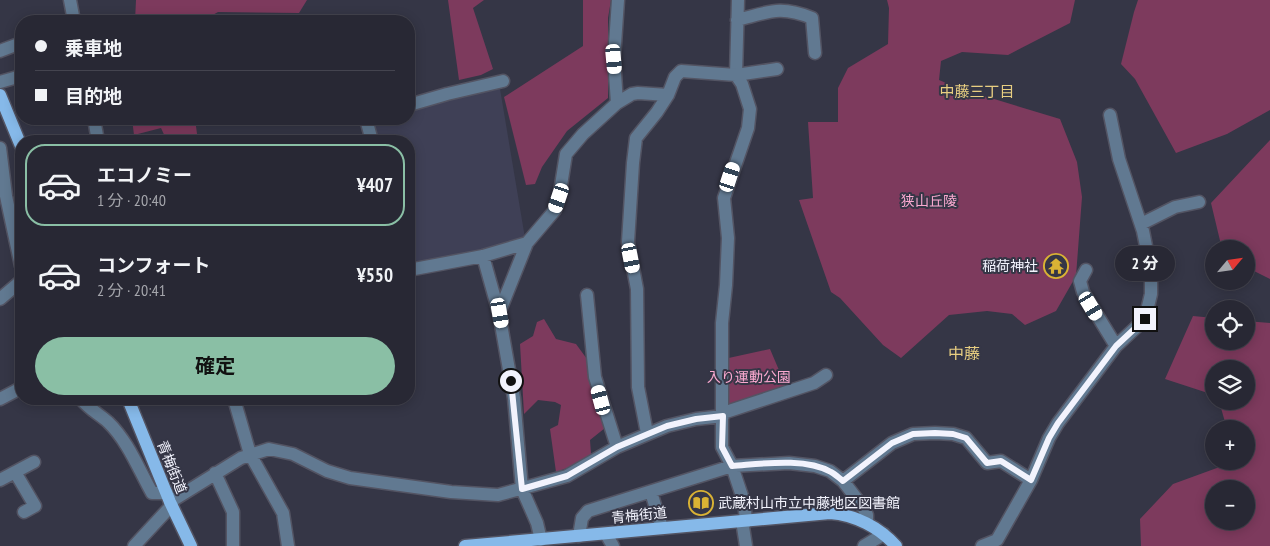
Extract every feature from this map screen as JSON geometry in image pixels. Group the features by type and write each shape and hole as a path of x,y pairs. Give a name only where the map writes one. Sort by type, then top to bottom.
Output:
{"main road":[{"path":"0,94 17,135"},
{"name":"青梅街道","path":"130,405 191,546"},
{"name":"青梅街道","path":"466,546 830,513 849,516 867,524 884,534 896,546"}],"street":[{"path":"70,0 73,15"},
{"path":"617,103 614,59 618,0"},
{"path":"738,0 736,75 742,84 750,109 748,128 724,198 728,244 722,323 722,447 739,483 746,520 743,527 746,546"},
{"path":"737,20 796,6 812,18 815,53"},
{"path":"0,51 15,45"},
{"path":"647,433 638,388 637,289 628,242 636,138 657,112 668,95 675,77 681,71 736,75 777,68"},
{"path":"0,82 15,78"},
{"path":"415,103 503,81"},
{"path":"500,313 527,243 555,210 559,198 566,154 583,134 617,103 638,93 668,95"},
{"path":"989,545 997,540 1031,480 1049,438 1058,423 1116,346 1145,319 1150,294 1151,271 1141,224 1119,159 1110,115"},
{"path":"0,148 3,197 15,243"},
{"path":"1141,224 1175,207 1199,202"},
{"path":"415,269 483,256 527,243"},
{"path":"483,256 500,313 514,398 522,489 537,523 540,540"},
{"path":"1086,270 1080,281 1083,292 1116,346"},
{"path":"0,299 15,286"},
{"path":"587,296 595,376 617,447"},
{"path":"134,546 170,500 250,454 269,449 293,454 328,471 350,478 460,493 498,495 567,476 617,447 647,433 667,426 723,414 820,381"},
{"path":"0,399 15,391"},
{"path":"86,405 108,422 124,442 152,493 170,500"},
{"path":"236,405 250,454 283,513 288,546"},
{"path":"843,481 892,443 913,434 935,433 953,434 966,438 987,463 1001,461 1031,480"},
{"path":"0,480 34,462"},
{"path":"579,536 582,518 588,511 732,466 789,463 815,466 830,471 843,481 867,515 867,524"},
{"path":"15,472 35,506 24,512"},
{"path":"215,473 234,512 233,546"},
{"path":"651,492 662,528"},
{"path":"606,534 613,546"},
{"path":"864,546 884,534"}],"shaded area":[{"path":"500,89 525,238 483,250 415,264 415,135 372,135 371,125 415,125 415,107"}],"green space":[{"path":"136,0 307,0 299,13 218,12 213,15 135,15"},
{"path":"448,0 484,0 473,8 493,69 481,75 459,80"},
{"path":"583,0 611,0 608,18 608,98 567,131 542,167 535,184 526,185 504,97 583,46"},
{"name":"狭山丘陵","path":"887,0 1075,0 1070,23 1008,55 962,52 941,61 939,80 958,88 1060,119 1077,162 1082,197 1076,276 1056,311 1025,325 1012,314 987,311 949,315 901,358 883,345 840,298 831,292 799,200 813,198 808,122 838,122 838,88 848,68 888,44 889,8"},
{"path":"1138,0 1270,0 1270,110 1227,134 1176,153 1135,79 1121,64"},
{"path":"133,125 196,125 197,135 164,135 161,128 134,135"},
{"path":"1270,140 1270,279 1255,272 1255,240 1220,240 1211,203"},
{"path":"1193,316 1205,317 1205,350 1255,350 1255,322 1270,323 1270,546 1141,546 1140,519 1173,484 1211,470 1255,470 1255,420 1224,420 1222,410 1255,410 1255,360 1205,360 1205,392 1165,379"},
{"path":"544,319 556,339 576,344 587,359 590,384 605,428 590,440 591,454 581,463 556,472 550,429 558,425 561,405 555,402 538,400 524,414 520,344 533,336 537,322"},
{"name":"入り運動公園","path":"770,349 787,389 728,409 724,359"}],"place":[{"name":"稲荷神社","path":"1056,266"},
{"name":"武蔵村山市立中藤地区図書館","path":"701,503"}],"district":[{"name":"中藤三丁目","path":"977,92"},
{"name":"中藤","path":"964,353"}],"route":[{"path":"511,381 522,489 567,476 617,447 647,433 696,419 723,416 722,447 732,466 789,463 815,466 830,471 843,481 892,443 913,434 935,433 953,434 966,438 987,463 1001,461 1031,480 1049,438 1058,423 1116,346 1145,319"}]}
